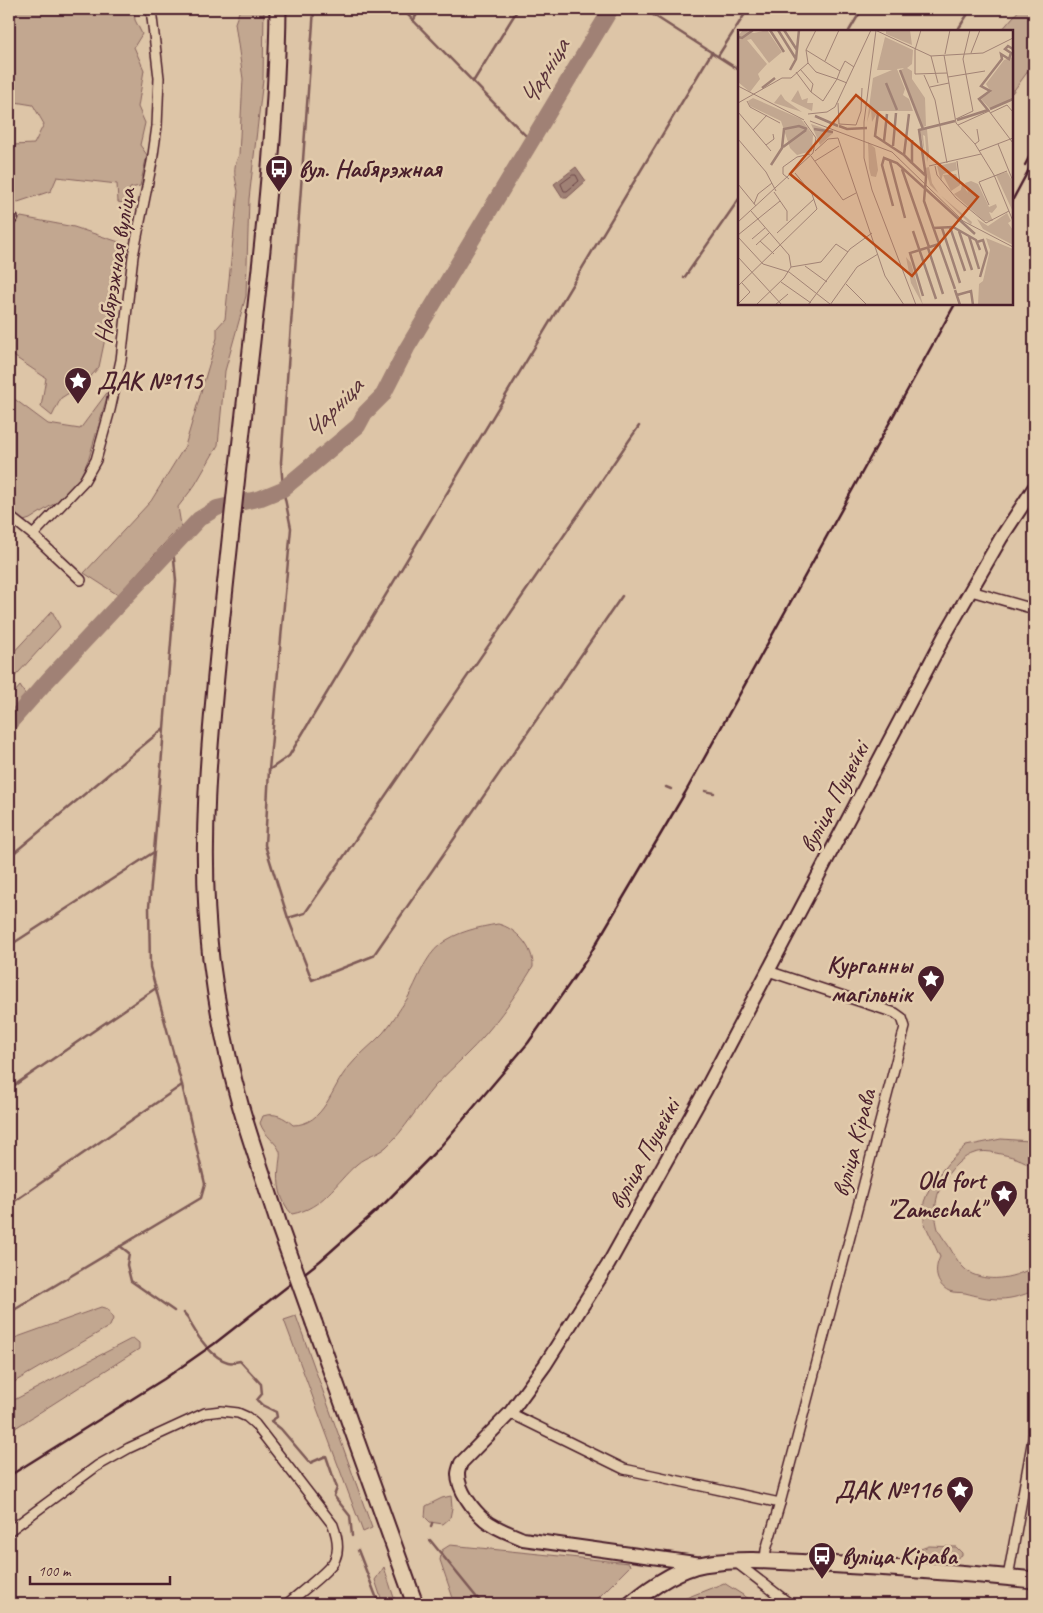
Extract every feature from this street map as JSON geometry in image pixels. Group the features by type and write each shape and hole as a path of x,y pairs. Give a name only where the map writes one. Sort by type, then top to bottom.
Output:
{"main road":[{"path":"278,9 278,64 265,221 208,756 205,831 207,914 211,959 228,1057 240,1106 280,1228 415,1604"},
{"path":"631,1604 669,1578 702,1564 733,1560 765,1560 894,1568 1034,1580"}],"street":[{"name":"Набярэжная вуліца","path":"34,535 84,481 96,460 122,360 133,256 152,162 157,126 159,78 151,9"},
{"name":"вуліца Пуцейкі","path":"702,1564 523,1539 499,1529 484,1519 470,1504 462,1490 458,1473 461,1463 510,1413 545,1365 608,1266 706,1089 945,635 1001,538 1034,488"},
{"path":"9,516 34,535 81,580"},
{"path":"971,591 1034,609"},
{"name":"вуліца Кірава","path":"765,1560 766,1550 905,1027 902,1018 895,1013 768,971"},
{"path":"9,1531 97,1466 129,1448 205,1413 222,1411 238,1413 247,1417 255,1424 268,1440 333,1525 337,1536 337,1552 333,1564 287,1604"},
{"path":"510,1413 624,1469 780,1503"},
{"path":"1008,1577 1034,1432"},
{"path":"733,1560 790,1604"}],"shaded area":[{"path":"9,9 134,9 135,20 142,34 134,47 144,70 138,107 145,123 140,145 147,155 140,186 130,188 127,204 118,202 117,184 57,177 51,191 9,205 9,157 13,145 34,144 44,124 33,105 15,102 9,111"},
{"path":"240,9 264,9 263,79 249,199 246,296 225,371 218,445 195,485 178,507 181,525 118,595 84,573 151,501 185,446 217,338 217,328 225,319 238,191 235,168 239,155 243,79 235,23"},
{"path":"1020,9 1034,9 1034,63 1013,92 1013,30 1002,30"},
{"path":"21,217 74,227 125,244 99,367 85,383 61,398 52,416 41,407 46,378 9,353 9,230"},
{"path":"109,390 89,458 74,491 30,519 21,522 9,514 9,395 48,424 80,429"},
{"path":"52,611 60,627 9,683 9,657"},
{"path":"20,686 27,697 9,717 9,699"},
{"path":"498,924 505,926 523,940 533,960 533,967 510,1002 485,1035 434,1087 386,1147 357,1164 321,1201 303,1211 292,1214 280,1192 278,1173 280,1152 262,1128 260,1123 263,1116 279,1116 293,1125 313,1119 326,1104 348,1068 389,1025 407,999 426,962 435,949 461,933"},
{"path":"1001,1139 1030,1141 1034,1143 1034,1168 1016,1158 990,1152 975,1153 966,1157 946,1176 939,1191 936,1208 937,1225 940,1234 968,1272 980,1277 1004,1278 1034,1267 1034,1291 1013,1298 1000,1299 949,1291 938,1280 937,1266 940,1257 924,1222 924,1202 931,1184 949,1162 966,1146"},
{"path":"101,1307 108,1309 113,1319 110,1326 9,1385 9,1340"},
{"path":"296,1316 372,1528 363,1532 284,1320"},
{"path":"133,1338 139,1343 139,1349 9,1432 9,1396 14,1400"},
{"path":"451,1496 452,1508 450,1518 443,1524 430,1522 425,1517 426,1506"},
{"path":"450,1545 629,1563 630,1566 592,1604 455,1604 440,1560 442,1550"},
{"path":"929,1546 956,1547 962,1555 957,1558 919,1554 918,1550"},
{"path":"384,1567 396,1604 383,1604 375,1580"},
{"path":"724,1583 757,1604 671,1604"}],"water":[{"path":"576,167 586,181 567,198 563,198 554,184"}],"waterway":[{"path":"314,9 281,462 283,489 291,528 269,770 265,845 288,918 312,980 373,956 622,596"},
{"path":"402,9 531,141"},
{"path":"413,21 420,9"},
{"path":"473,82 518,9"},
{"name":"Чарніца","path":"9,724 199,519 217,508 261,498 283,489 358,426 365,413 383,395 407,348 611,9"},
{"path":"644,9 738,69"},
{"path":"718,56 748,9"},
{"path":"850,30 862,9"},
{"path":"958,30 971,9"},
{"path":"269,770 289,756 712,52"},
{"path":"684,278 738,200"},
{"path":"288,918 305,913 639,426"},
{"path":"9,857 164,728 176,581 173,548"},
{"path":"9,946 154,852 164,729"},
{"path":"666,787 671,789"},
{"path":"705,791 714,793"},
{"path":"9,1313 201,1198 205,1184 182,1085 150,967 149,907 154,852"},
{"path":"9,1089 156,988"},
{"path":"9,1205 182,1085"},
{"path":"120,1246 129,1253 127,1265 131,1281 174,1311"},
{"path":"184,1313 198,1337 217,1357 228,1362 240,1361 261,1384 262,1394 257,1400 262,1405 276,1412 277,1417 271,1421 281,1429 310,1463 326,1456 337,1488 334,1496 350,1516 352,1536"},
{"path":"431,1527 432,1523"},
{"path":"430,1540 482,1604"},
{"path":"358,1550 379,1604"}],"railway":[{"path":"1025,165 1034,148"},
{"path":"1013,199 1034,160"},
{"path":"9,1476 164,1379 214,1344 320,1261 385,1203 440,1147 528,1043 587,959 685,793 954,305"}],"place":[{"name":"вул. Набярэжная","path":"279,193"},
{"name":"ДАК №115","path":"78,405"},
{"name":"Курганны магільнік","path":"931,1003"},
{"name":"Old fort \"Zamechak\"","path":"1004,1218"},
{"name":"ДАК №116","path":"960,1514"},
{"name":"вуліца Кірава","path":"822,1580"}]}
